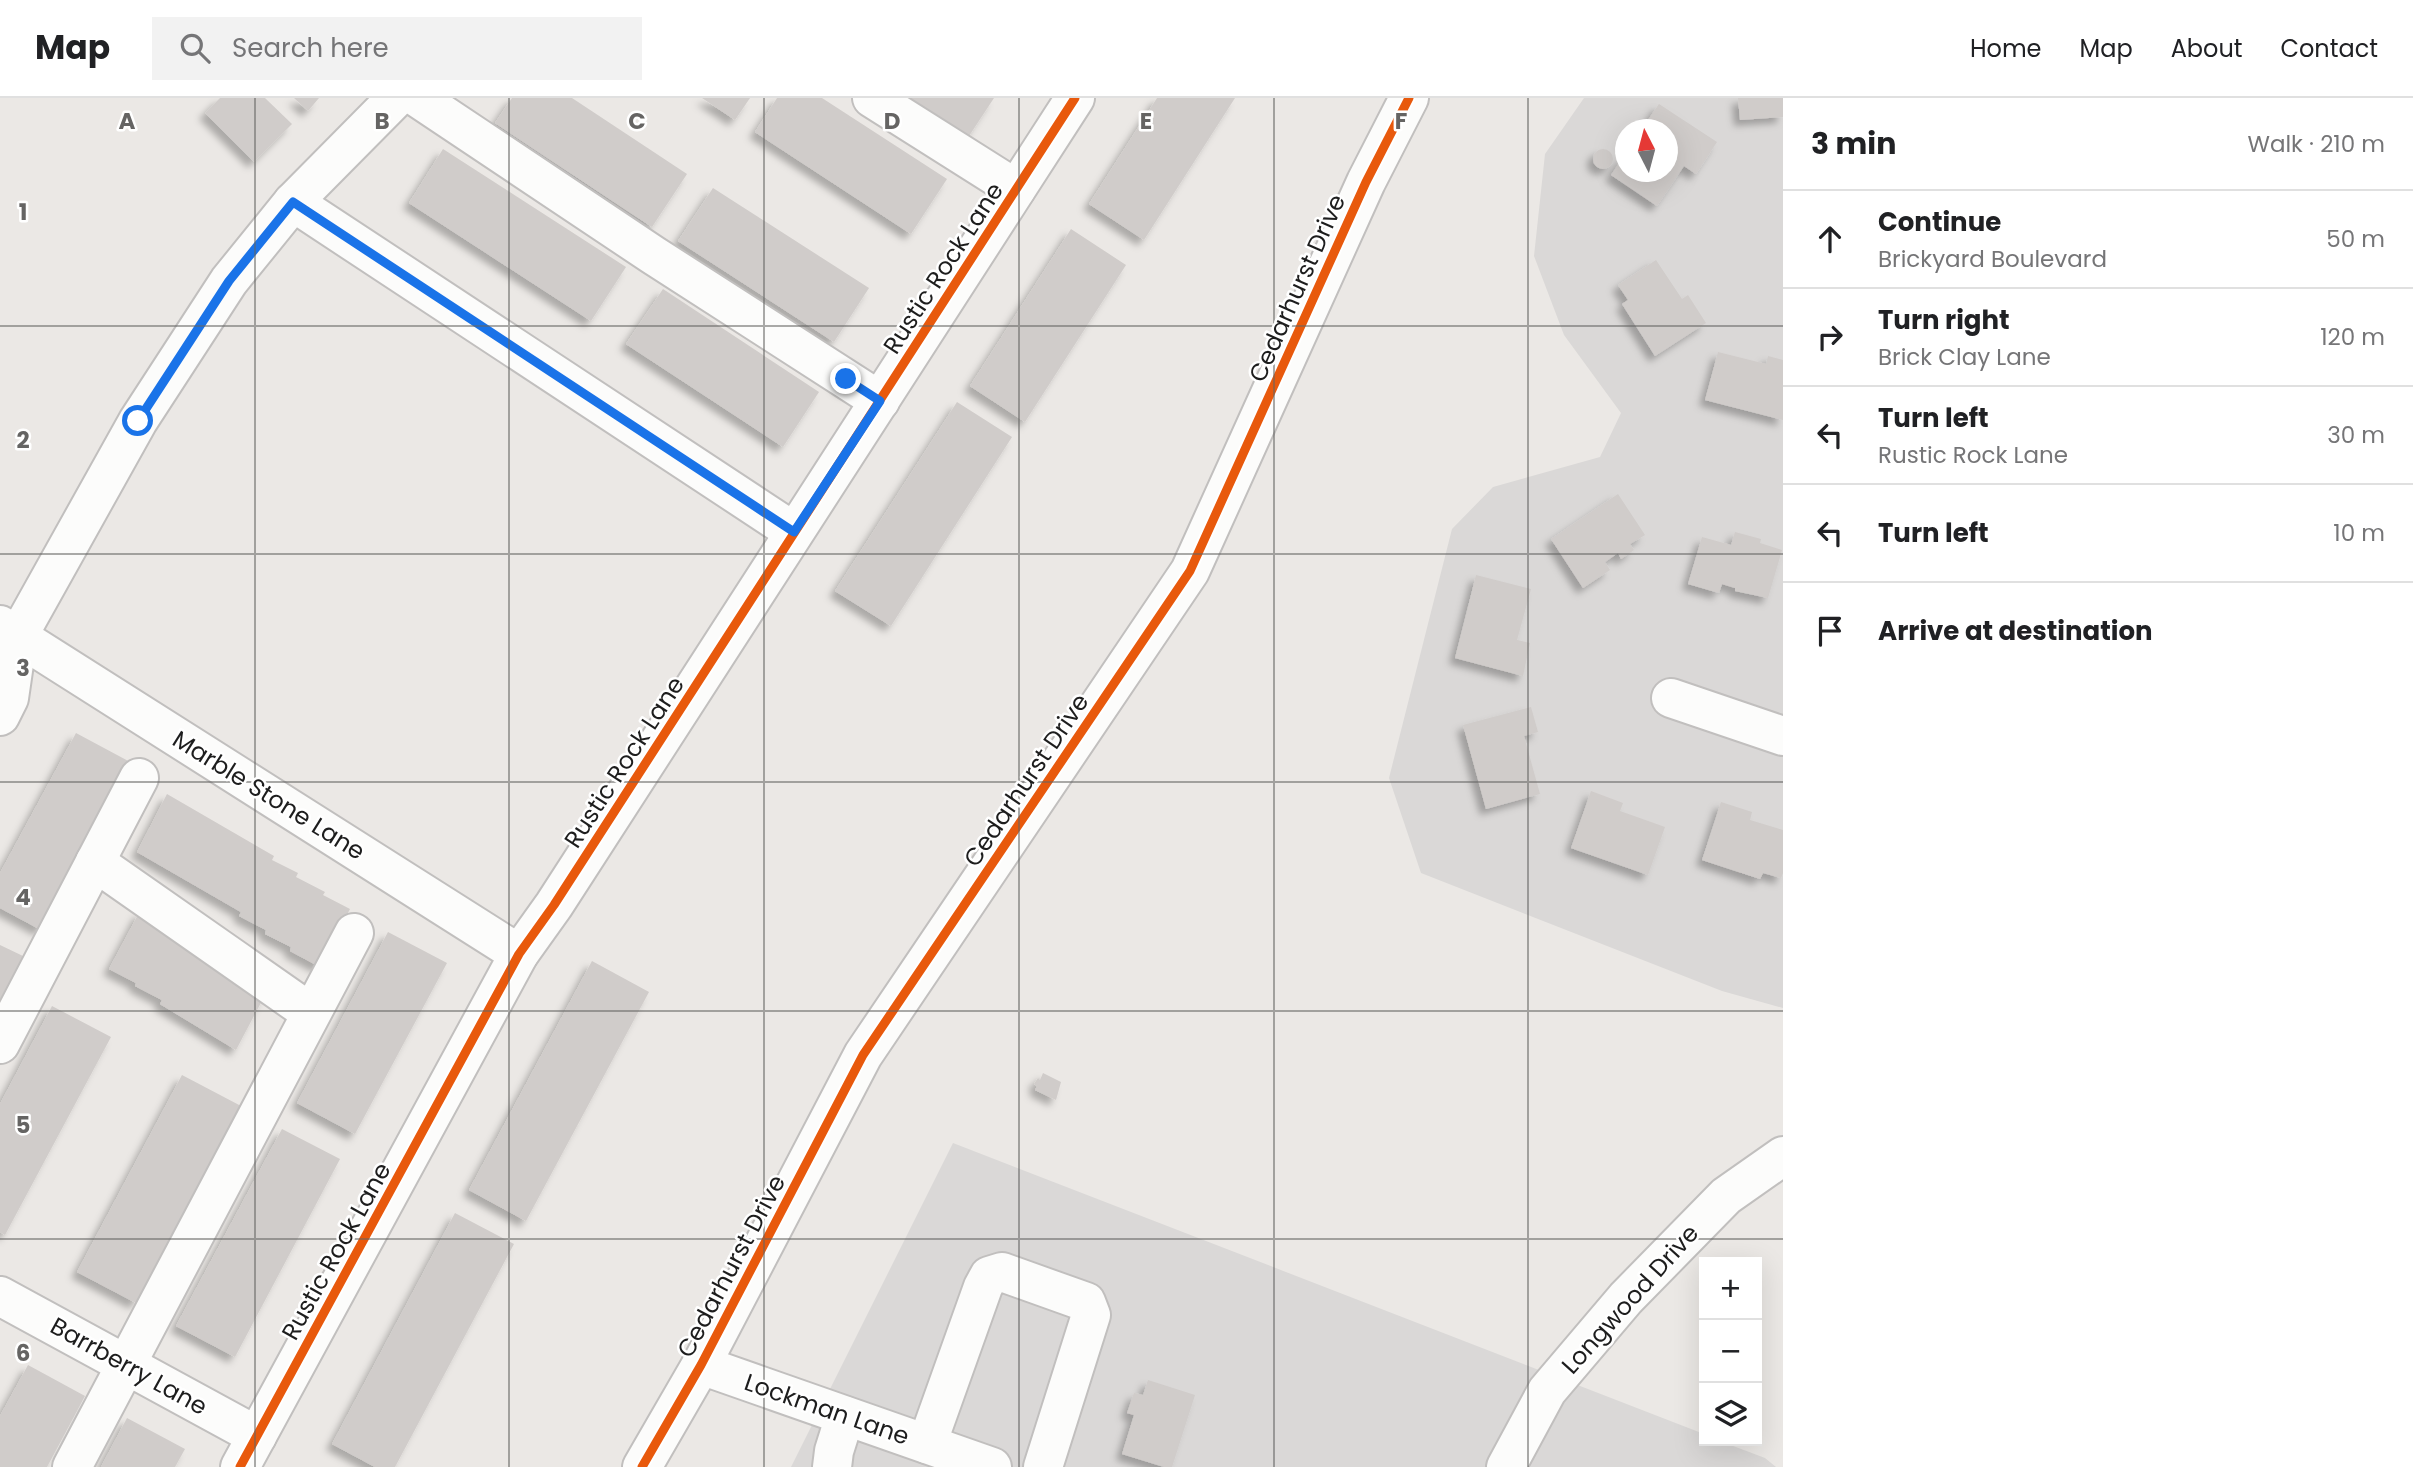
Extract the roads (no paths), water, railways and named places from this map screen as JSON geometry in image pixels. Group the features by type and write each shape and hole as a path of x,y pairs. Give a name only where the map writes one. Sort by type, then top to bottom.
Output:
{"street":[{"path":"0,716 9,698 6,638 138,421 229,281 293,202 396,98"},
{"path":"418,98 653,255 880,401"},
{"path":"872,98 1016,189"},
{"name":"Rustic Rock Lane","path":"249,1451 519,954 562,894 1075,98"},
{"name":"Cedarhurst Drive","path":"642,1467 701,1364 863,1055 1190,571 1366,181 1409,98"},
{"path":"293,202 794,532"},
{"name":"Marble Stone Lane","path":"6,638 519,954"},
{"path":"1671,698 1783,736"},
{"path":"0,1044 139,778"},
{"path":"95,862 311,1013"},
{"path":"72,1467 354,933"},
{"name":"Longwood Drive","path":"1506,1467 1547,1391 1626,1298 1726,1196 1783,1156"},
{"path":"927,1444 983,1287 989,1276 1002,1272 1086,1302 1091,1315 1043,1467"},
{"name":"Barrberry Lane","path":"0,1296 127,1365 249,1451"},
{"name":"Lockman Lane","path":"701,1364 992,1467"},
{"path":"832,1467 845,1416"}]}
